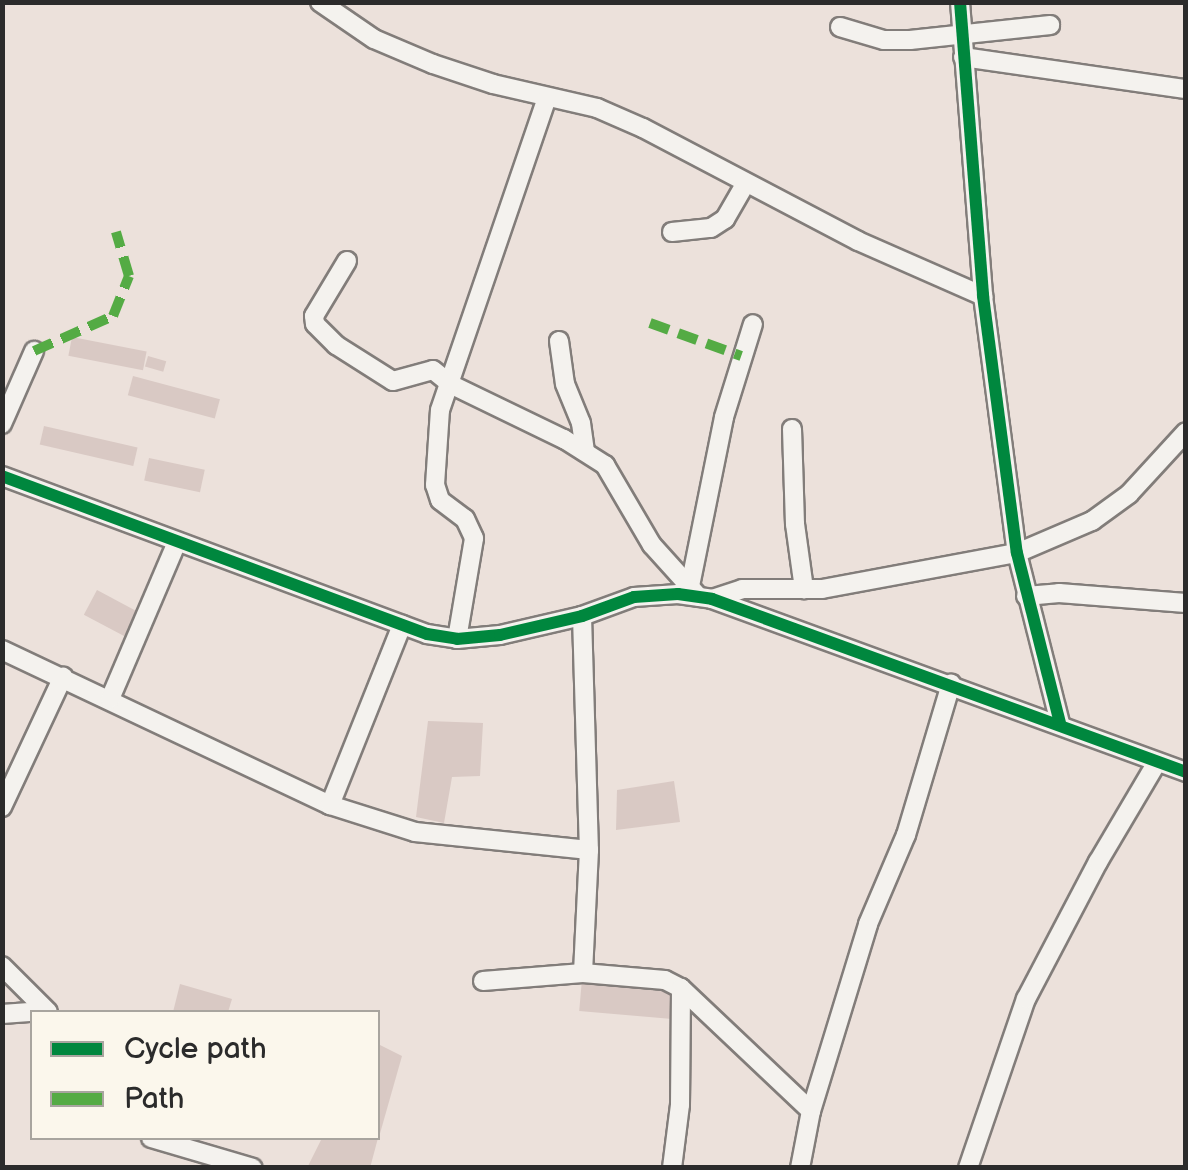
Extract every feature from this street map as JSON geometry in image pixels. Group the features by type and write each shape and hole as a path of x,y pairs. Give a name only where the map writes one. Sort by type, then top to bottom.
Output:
{"street":[{"path":"320,2 374,39 418,58 612,115 746,185 983,296"},
{"path":"960,2 983,296 1018,554 1060,723"},
{"path":"840,27 884,40 962,37 1050,25"},
{"path":"963,57 1186,89"},
{"path":"457,639 474,538 465,519 440,500 435,485 440,410 547,98"},
{"path":"672,232 711,228 724,219 746,185"},
{"path":"347,261 314,316 315,324 336,346 394,381 434,370 450,384 585,452 618,480 652,545 700,594 1186,772"},
{"path":"700,594 724,418 753,324"},
{"path":"558,341 565,384 581,423 585,452"},
{"path":"2,424 34,351"},
{"path":"792,428 795,524 804,589"},
{"path":"2,476 402,625 457,639 500,635 582,616 634,597 804,589 1018,554 1071,533 1129,494 1186,432"},
{"path":"110,698 177,542"},
{"path":"1026,596 1059,592 1186,603"},
{"path":"582,616 588,850 583,973"},
{"path":"330,805 402,625"},
{"path":"2,650 330,805 415,832 588,850"},
{"path":"2,807 63,678"},
{"path":"800,1168 811,1112 868,924 918,799 951,684"},
{"path":"968,1168 1026,999 1098,862 1156,764"},
{"path":"2,966 46,1010"},
{"path":"483,981 583,973 645,977 681,988 811,1112"},
{"path":"672,1168 680,1105 681,988"},
{"path":"2,1014 30,1012"},
{"path":"158,1140 253,1168"}],"building":[{"path":"72,337 147,352 143,370 68,356"},
{"path":"148,356 166,361 163,372 145,367"},
{"path":"133,376 220,399 215,419 128,395"},
{"path":"44,426 138,448 133,466 40,445"},
{"path":"149,458 205,470 200,492 144,480"},
{"path":"97,590 144,615 131,640 84,615"},
{"path":"428,721 483,723 480,776 452,777 444,823 416,817"},
{"path":"674,781 680,822 616,830 617,790"},
{"path":"582,979 678,987 675,1019 579,1011"},
{"path":"180,984 232,999 229,1010 174,1010"},
{"path":"380,1045 402,1056 380,1133"},
{"path":"321,1140 377,1140 370,1168 307,1168"}],"marked path":[{"path":"34,351 113,316 129,276 116,232"},
{"path":"650,323 741,356"}],"cycle path":[{"path":"960,2 983,296 1017,553 1060,723"},
{"path":"2,476 427,634 457,639 500,635 582,616 634,597 678,594 712,599 1186,772"}]}
